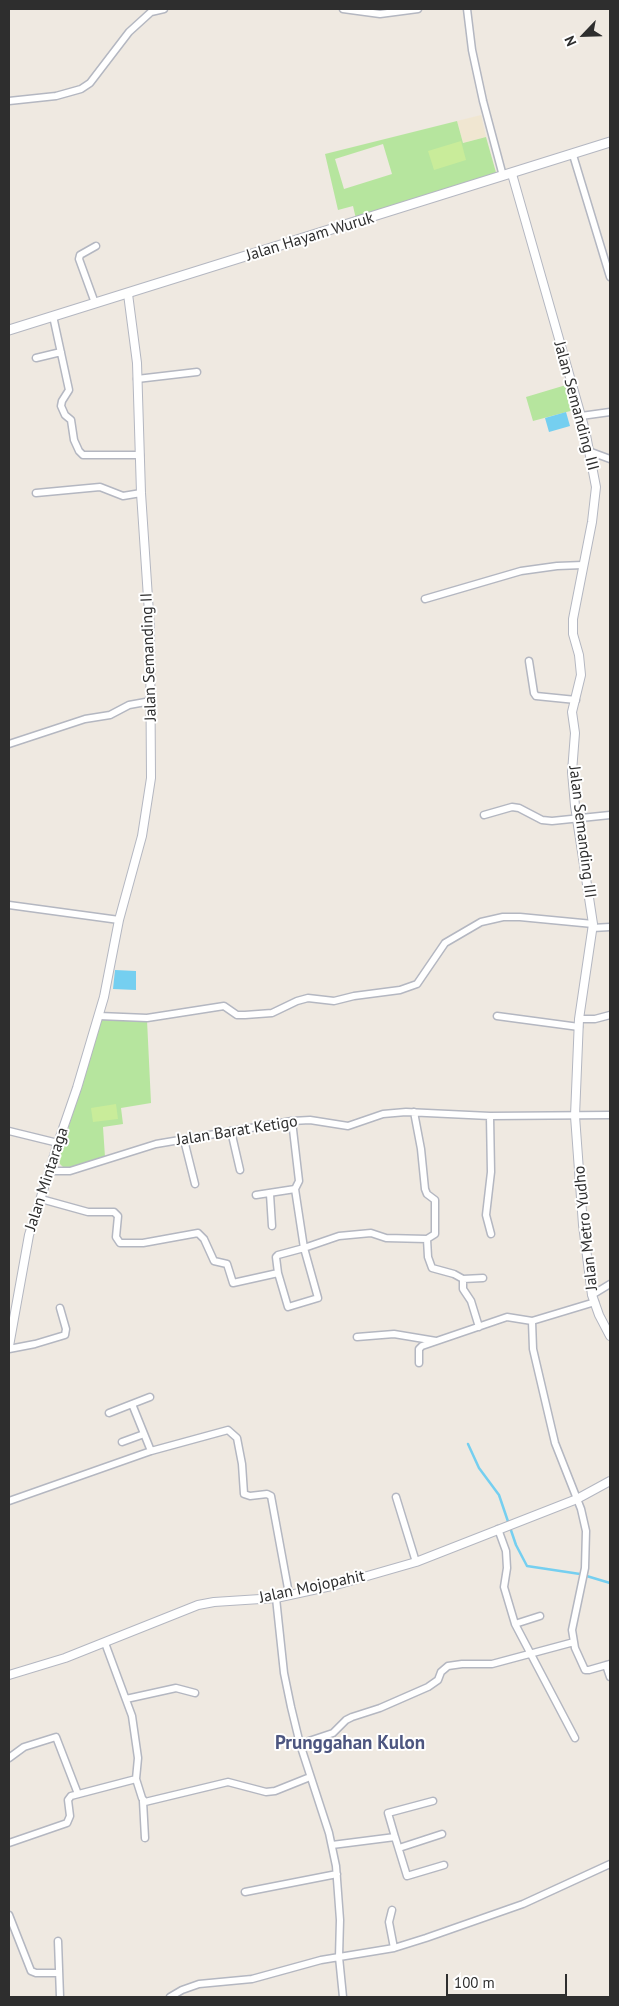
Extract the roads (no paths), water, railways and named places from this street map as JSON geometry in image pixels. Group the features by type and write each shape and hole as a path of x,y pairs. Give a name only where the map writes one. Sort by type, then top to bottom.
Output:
{"main road":[{"name":"Jalan Hayam Wuruk","path":"9,330 610,142"}],"street":[{"path":"9,101 56,96 81,89 90,83 129,32 151,10 164,9"},
{"path":"343,9 380,14 418,9"},
{"path":"467,9 472,50 483,101 507,175"},
{"path":"573,154 610,277"},
{"name":"Jalan Semanding III","path":"507,175 581,416 591,452 596,487 596,505 573,619 573,634 580,655 581,675 572,712 575,733 572,772 592,926 579,1023 575,1116"},
{"path":"95,303 79,259 80,254 96,246"},
{"name":"Jalan Semanding II","path":"98,1016 119,920 136,862 148,801 152,758 150,628 141,493 137,379 128,294"},
{"path":"53,316 70,390 62,401 61,406 65,415 71,420 74,440 79,451 83,455 140,455"},
{"path":"36,358 62,352"},
{"path":"137,379 197,372"},
{"path":"581,416 610,412"},
{"path":"591,452 610,459"},
{"path":"36,492 100,487 123,496 141,493"},
{"path":"425,598 521,571 557,566 583,565"},
{"path":"529,661 536,696 576,700"},
{"path":"9,744 77,721 110,715 130,705 151,701"},
{"path":"484,814 512,807 547,820 561,821 610,815"},
{"path":"9,905 119,920"},
{"path":"98,1016 147,1018 224,1006 237,1015 263,1014 272,1013 308,998 334,1001 354,996 400,990 417,984 445,943 481,922 503,917 520,917 610,927"},
{"name":"Jalan Mintaraga","path":"9,1347 24,1254 98,1016"},
{"path":"497,1016 579,1023 610,1016"},
{"path":"292,1120 300,1178 295,1189 304,1248 317,1300 288,1307 278,1273 276,1260 278,1256 304,1248 339,1236 371,1233 386,1238 427,1239 435,1234 435,1200 427,1194 425,1189 422,1149 414,1112"},
{"name":"Jalan Barat Ketigo","path":"50,1171 70,1171 150,1145 292,1120 310,1120 348,1126 387,1114 414,1112 490,1116 610,1115"},
{"path":"490,1116 491,1172 486,1215 491,1234"},
{"name":"Jalan Metro Yudho","path":"575,1116 583,1225 593,1298 610,1336"},
{"path":"9,1131 58,1143"},
{"path":"231,1131 240,1170"},
{"path":"184,1140 195,1184"},
{"path":"256,1195 295,1189"},
{"path":"270,1194 272,1226"},
{"path":"41,1199 88,1212 114,1212 118,1218 116,1237 120,1243 143,1243 198,1233 204,1239 214,1261 226,1264 233,1283 278,1273"},
{"path":"427,1239 428,1257 431,1267 464,1279 483,1278"},
{"path":"464,1279 463,1289 471,1302 479,1326"},
{"path":"419,1363 420,1348 507,1317 532,1320 593,1298 610,1284"},
{"path":"9,1347 35,1344 65,1335 66,1329 60,1308"},
{"path":"532,1320 533,1349 554,1443 581,1509 586,1531 585,1568 572,1630 574,1642 579,1659 585,1670 608,1664 610,1677"},
{"path":"357,1337 394,1334 438,1341"},
{"path":"109,1413 150,1398"},
{"path":"132,1404 151,1451"},
{"path":"9,1501 151,1451 228,1430 237,1438 242,1464 244,1494 250,1496 267,1494 270,1496 289,1594"},
{"path":"122,1442 144,1434"},
{"name":"Jalan Mojopahit","path":"9,1675 66,1658 198,1605 214,1602 276,1598 336,1585 416,1562 576,1499 610,1481"},
{"path":"396,1497 416,1562"},
{"path":"498,1529 506,1551 507,1568 504,1587 515,1624 575,1738"},
{"path":"276,1598 284,1673 300,1744 332,1845 337,1874 340,1920 339,1957 343,1997"},
{"path":"515,1624 540,1616"},
{"path":"300,1744 333,1733 352,1716 380,1708 428,1687 438,1680 441,1672 448,1666 492,1664 574,1642"},
{"path":"105,1643 126,1699 136,1736 138,1758 136,1779 143,1801 145,1838"},
{"path":"126,1699 176,1688 195,1693"},
{"path":"9,1758 24,1747 56,1736 78,1794"},
{"path":"143,1801 149,1802 228,1782 266,1792 275,1791 310,1777"},
{"path":"9,1843 67,1822 70,1816 68,1800 71,1796 136,1779"},
{"path":"433,1801 388,1813 407,1876 444,1865"},
{"path":"398,1848 442,1834"},
{"path":"332,1845 395,1837"},
{"path":"170,1997 191,1986 252,1979 339,1957 394,1948 523,1904 610,1864"},
{"path":"245,1892 337,1874"},
{"path":"392,1910 389,1922 394,1948"},
{"path":"9,1915 31,1971 36,1973 58,1973"},
{"path":"58,1941 60,1997"}],"water":[{"path":"566,412 570,426 549,432 545,418"},
{"path":"115,970 136,971 136,990 113,989"}],"waterway":[{"path":"468,1444 479,1468 499,1495 516,1545 527,1566 580,1574 610,1583"}],"district":[{"name":"Prunggahan Kulon","path":"350,1744"}]}
